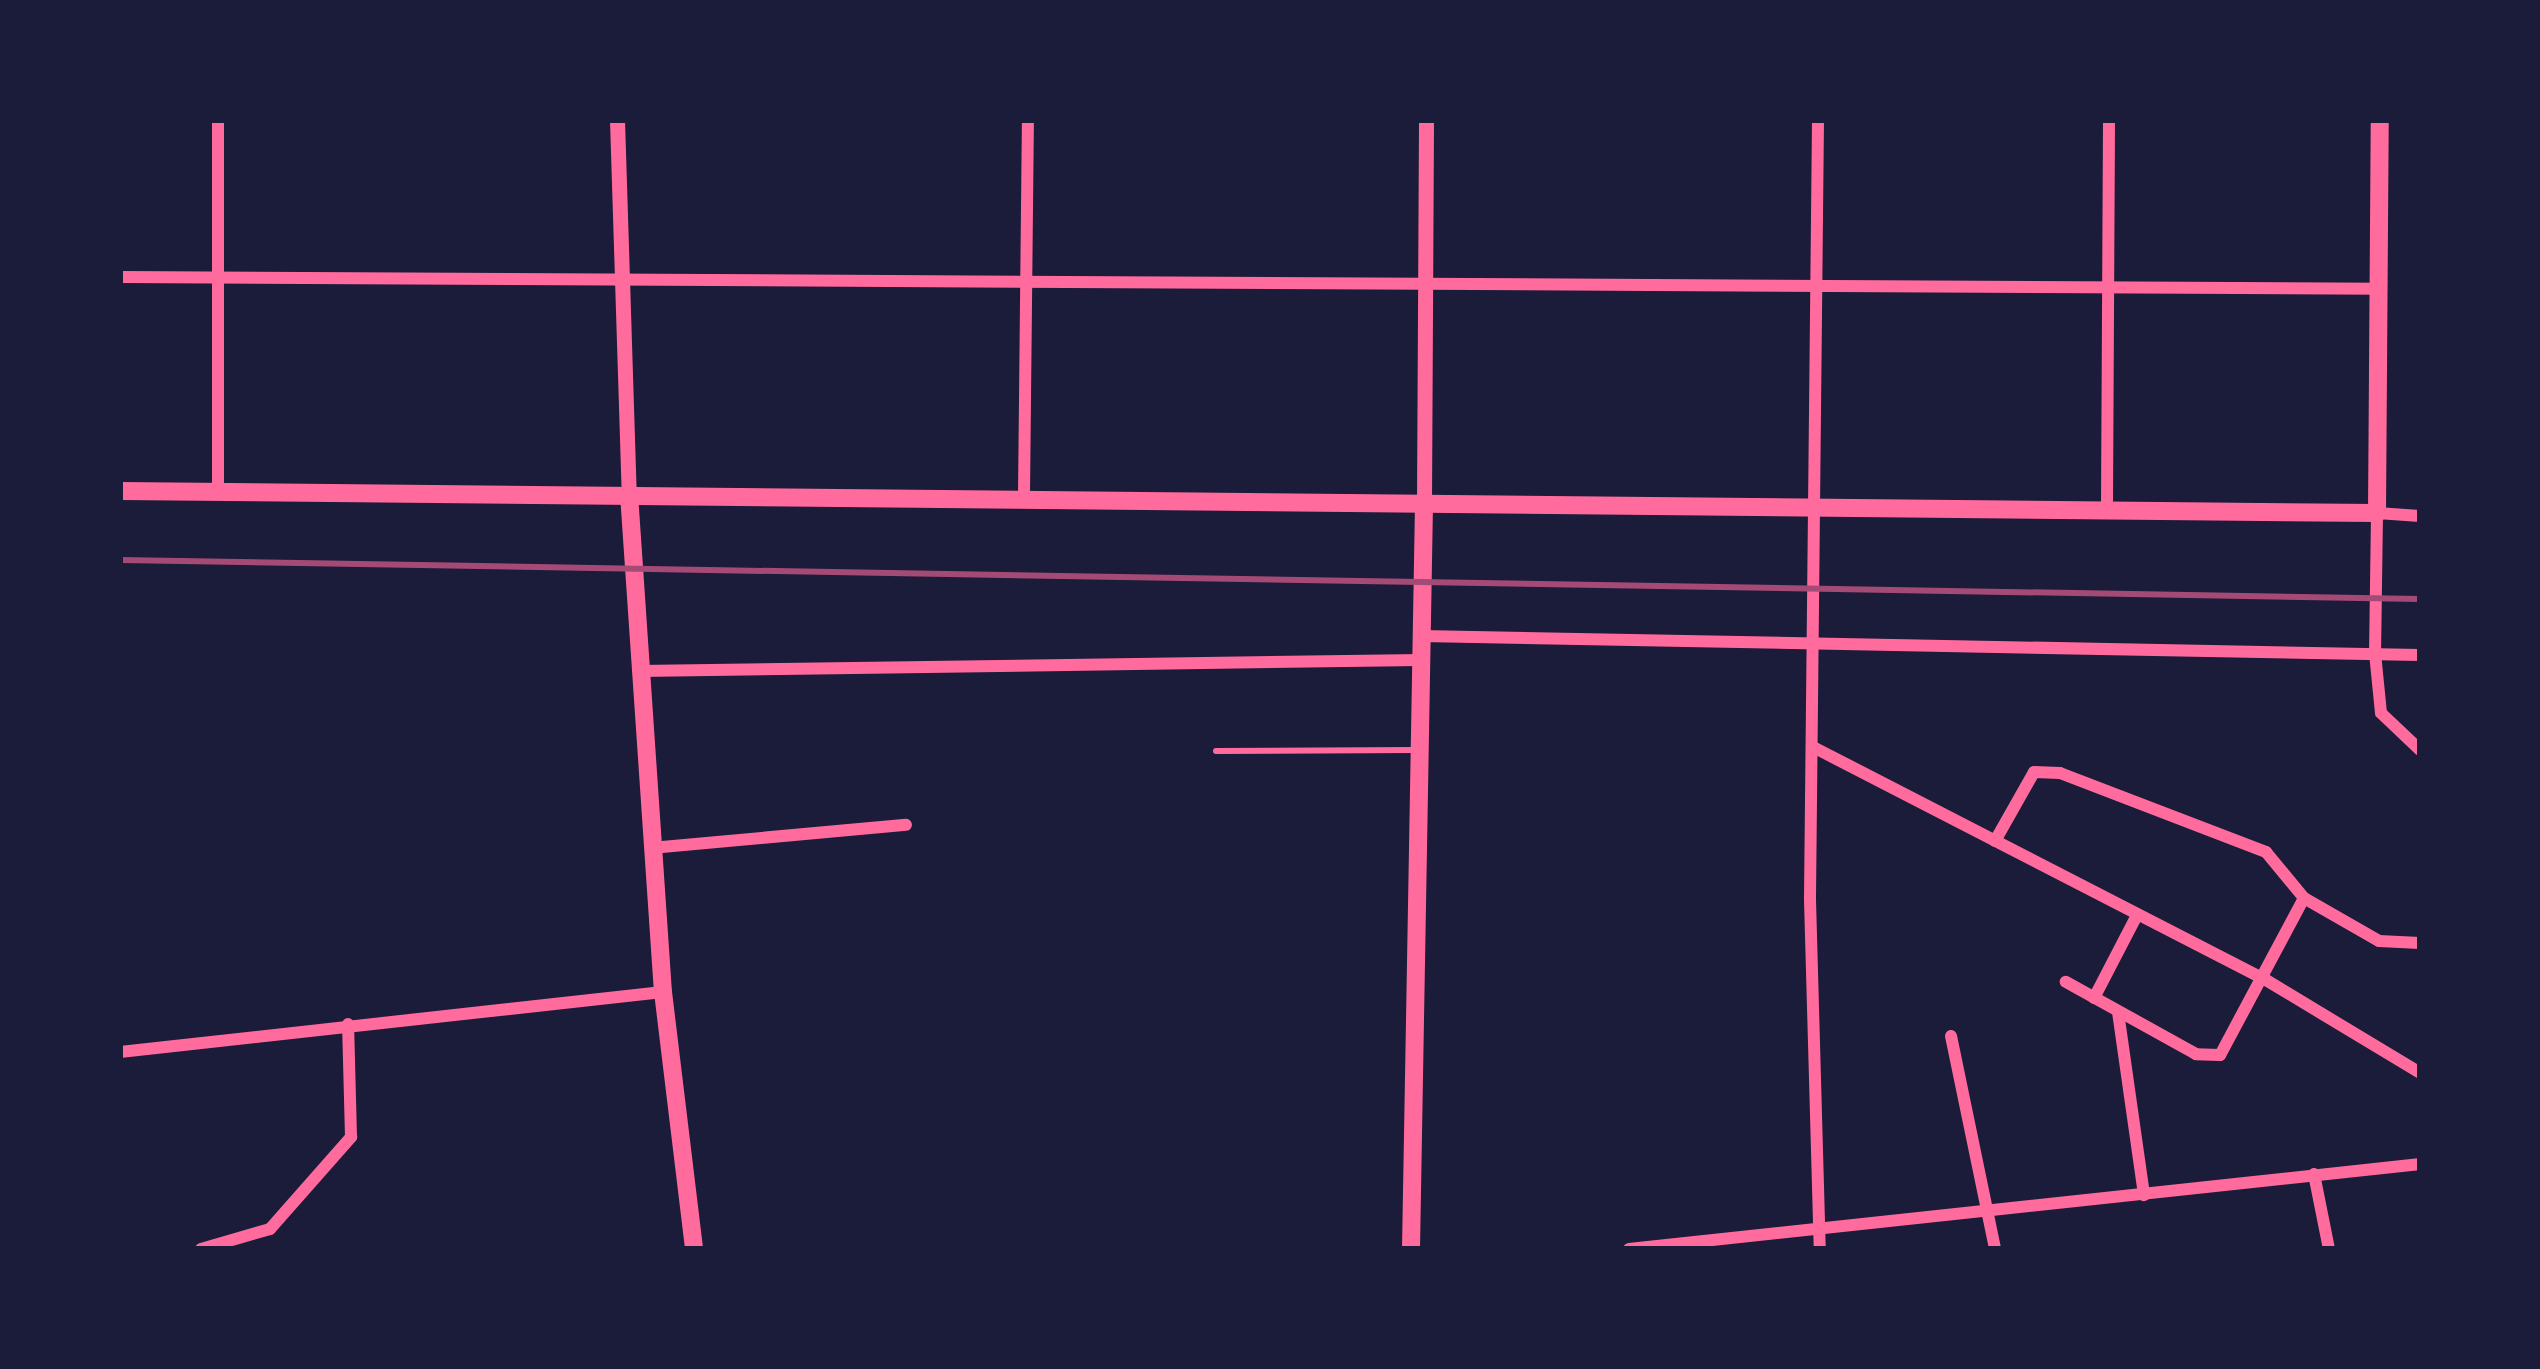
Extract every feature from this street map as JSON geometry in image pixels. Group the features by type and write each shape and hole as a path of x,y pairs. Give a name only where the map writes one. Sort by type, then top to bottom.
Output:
{"main road":[{"path":"120,491 1024,494 1424,503 1819,501 2377,513 2383,289 2380,120"},
{"path":"628,494 663,992 694,1249"},
{"path":"1411,1249 1424,503"}],"street":[{"path":"218,120 218,491"},
{"path":"616,120 628,494"},
{"path":"1024,494 1028,120"},
{"path":"1424,503 1421,276 1426,120"},
{"path":"1818,120 1819,501 1813,747 1819,1242"},
{"path":"2107,504 2109,120"},
{"path":"120,277 1421,276 1815,285 2383,289"},
{"path":"2420,516 2377,513 2375,653 2381,713 2420,750"},
{"path":"1421,636 1816,636 2420,655"},
{"path":"638,671 1421,660"},
{"path":"1813,747 2266,980 2420,1073"},
{"path":"1995,841 2034,772 2060,773 2266,852 2304,898 2379,941 2420,943"},
{"path":"652,848 906,825"},
{"path":"2066,982 2118,1012 2220,1055 2266,980 2304,898"},
{"path":"2094,998 2137,915"},
{"path":"120,1052 663,992"},
{"path":"2118,1012 2144,1196"},
{"path":"201,1249 270,1229 351,1137 348,1024"},
{"path":"1951,1036 1995,1249"},
{"path":"1628,1249 1819,1242 1991,1215 2420,1164"},
{"path":"2314,1174 2329,1249"}],"lane":[{"path":"1216,751 1419,750"}],"railway":[{"path":"120,560 2420,599"}]}
